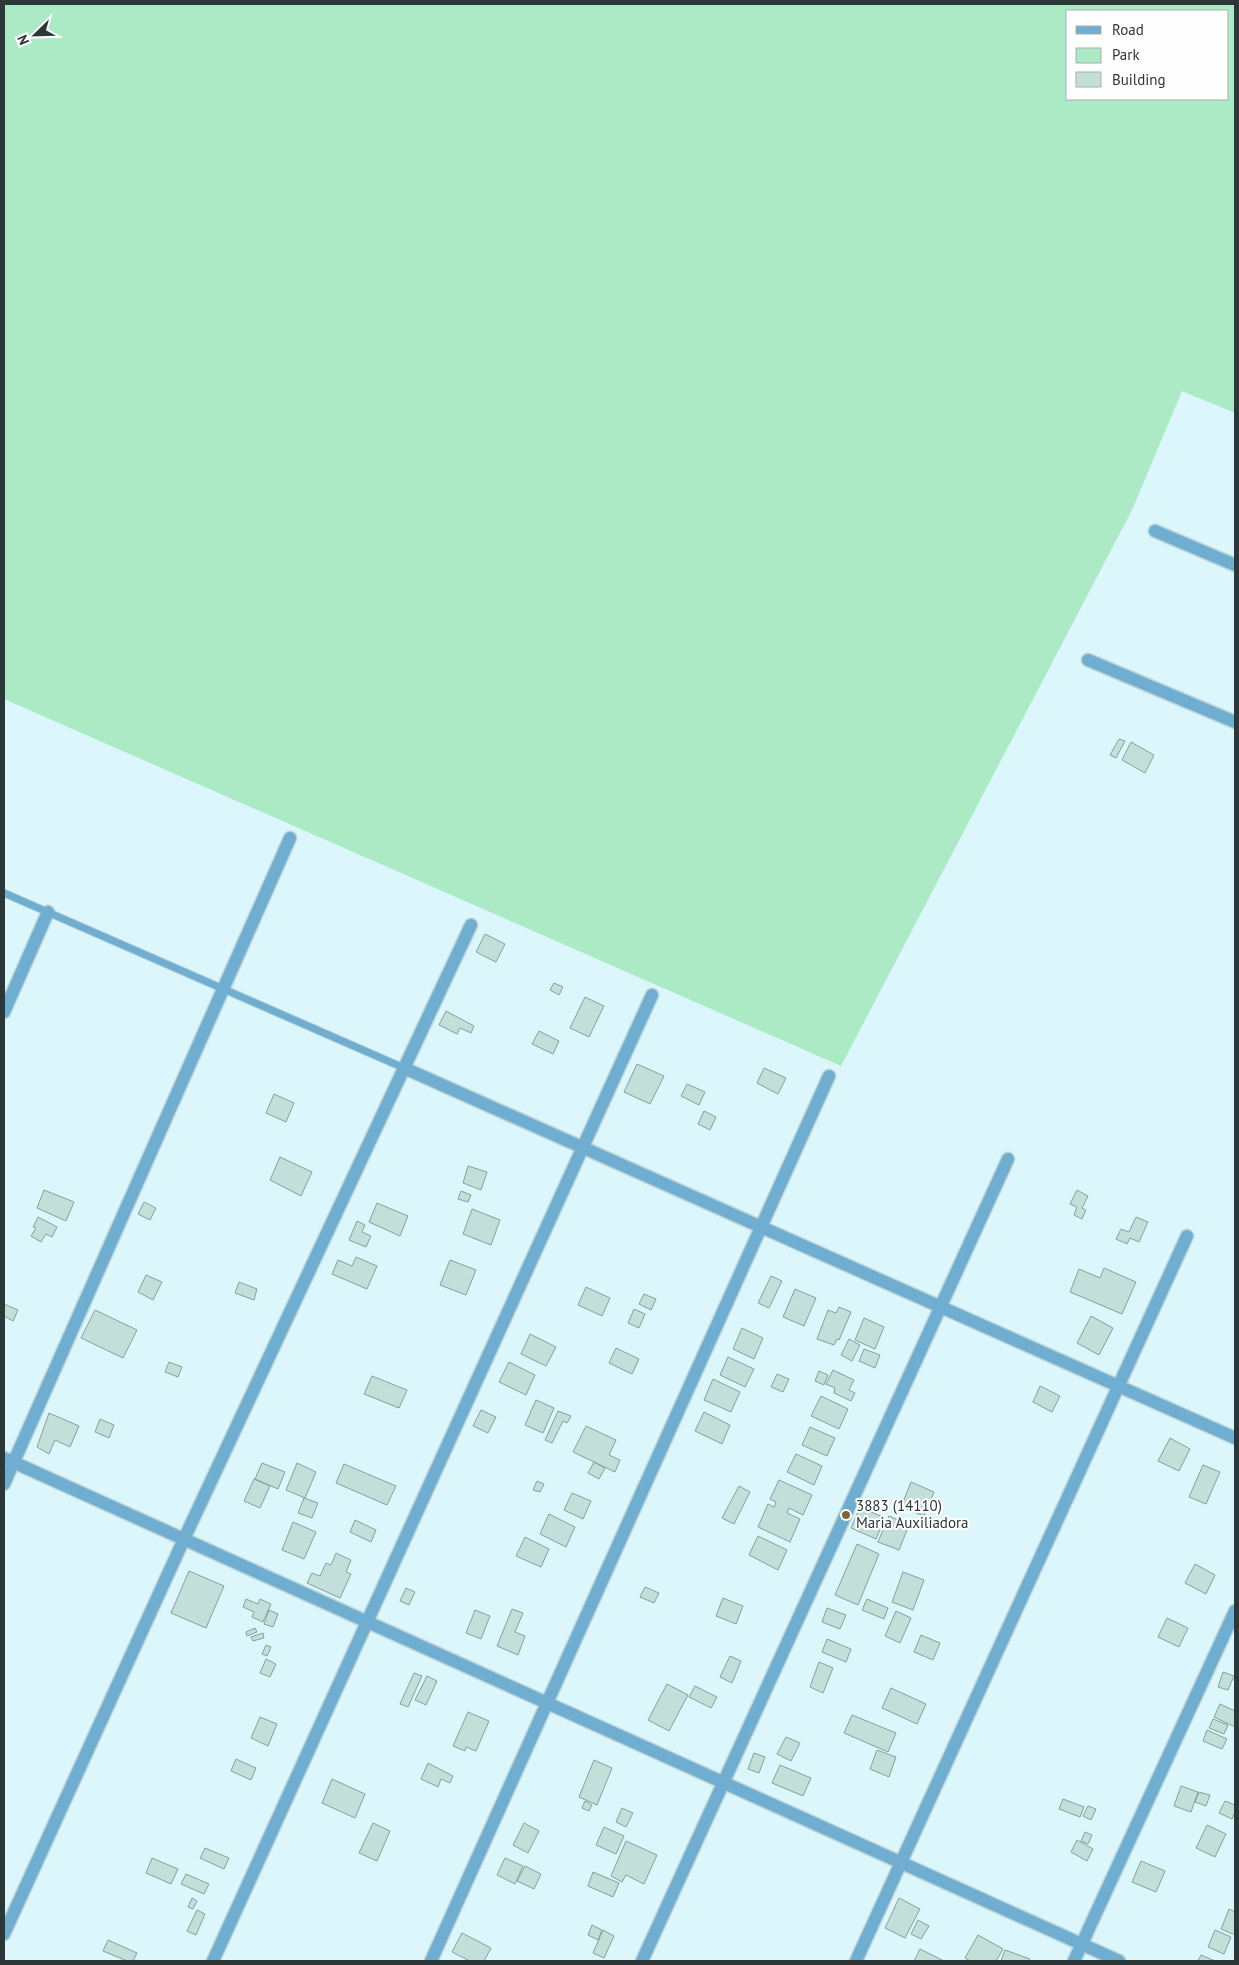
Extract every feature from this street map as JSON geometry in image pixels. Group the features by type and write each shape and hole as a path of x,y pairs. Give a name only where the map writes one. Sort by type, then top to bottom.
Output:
{"street":[{"path":"1155,532 1235,565"},
{"path":"1088,660 1235,722"},
{"path":"4,1484 9,1460 290,838"},
{"path":"4,1012 48,912"},
{"path":"4,1934 184,1539 472,925"},
{"path":"213,1961 652,995"},
{"path":"404,1068 1235,1438"},
{"path":"431,1961 830,1076"},
{"path":"642,1961 1008,1159"},
{"path":"856,1961 1187,1236"},
{"path":"9,1460 1119,1961"},
{"path":"1074,1961 1235,1611"}],"lane":[{"path":"4,893 404,1068"}],"green space":[{"path":"4,4 1235,4 1235,413 1182,391 1132,510 841,1066 4,699"}],"building":[{"path":"1119,739 1125,741 1116,758 1110,755"},
{"path":"1131,742 1154,755 1145,773 1122,760"},
{"path":"485,934 505,944 496,962 476,952"},
{"path":"554,983 563,987 559,995 550,990"},
{"path":"585,997 604,1006 589,1037 570,1028"},
{"path":"446,1011 474,1026 471,1033 460,1028 457,1034 439,1025"},
{"path":"539,1031 559,1041 553,1054 532,1044"},
{"path":"637,1064 664,1076 650,1104 624,1092"},
{"path":"764,1068 786,1078 778,1094 757,1083"},
{"path":"687,1084 705,1092 699,1105 681,1096"},
{"path":"274,1094 294,1103 286,1122 266,1113"},
{"path":"704,1111 716,1117 710,1130 698,1124"},
{"path":"280,1157 312,1172 301,1196 270,1180"},
{"path":"468,1166 487,1172 481,1190 463,1183"},
{"path":"44,1190 74,1202 66,1221 37,1208"},
{"path":"1077,1190 1088,1196 1082,1208 1086,1210 1082,1219 1074,1215 1077,1207 1070,1204"},
{"path":"461,1191 471,1195 468,1202 458,1199"},
{"path":"144,1202 156,1208 150,1220 138,1214"},
{"path":"377,1203 408,1216 400,1236 369,1222"},
{"path":"472,1209 500,1220 491,1245 463,1234"},
{"path":"38,1217 57,1227 52,1237 46,1234 41,1242 31,1236 36,1228 33,1227"},
{"path":"1136,1217 1148,1222 1139,1242 1130,1238 1127,1244 1116,1239 1121,1229 1129,1232"},
{"path":"357,1221 365,1225 362,1232 371,1236 366,1247 349,1240"},
{"path":"356,1257 377,1266 367,1289 332,1274 338,1260 352,1266"},
{"path":"450,1260 476,1270 466,1295 440,1285"},
{"path":"1104,1268 1136,1282 1122,1314 1070,1292 1079,1269 1100,1278"},
{"path":"146,1275 162,1282 153,1300 138,1292"},
{"path":"771,1276 782,1281 769,1308 758,1303"},
{"path":"239,1282 257,1289 254,1300 235,1293"},
{"path":"586,1287 610,1298 602,1316 578,1305"},
{"path":"795,1289 816,1298 804,1326 783,1317"},
{"path":"644,1294 656,1299 651,1310 639,1304"},
{"path":"4,1304 18,1310 13,1321 4,1316"},
{"path":"839,1307 851,1312 839,1340 837,1339 834,1345 817,1339 828,1310 836,1313"},
{"path":"634,1309 645,1314 639,1328 628,1323"},
{"path":"95,1310 137,1330 123,1358 81,1338"},
{"path":"1091,1316 1113,1328 1099,1355 1077,1343"},
{"path":"864,1318 884,1327 875,1349 855,1340"},
{"path":"742,1328 763,1338 754,1359 733,1349"},
{"path":"530,1334 556,1347 546,1366 521,1354"},
{"path":"849,1339 860,1345 852,1361 841,1355"},
{"path":"616,1348 639,1359 632,1374 609,1363"},
{"path":"864,1349 880,1355 875,1368 859,1361"},
{"path":"728,1357 754,1369 745,1387 720,1375"},
{"path":"169,1362 182,1367 178,1377 165,1372"},
{"path":"509,1362 535,1375 526,1395 499,1382"},
{"path":"833,1370 854,1380 849,1390 855,1393 851,1401 834,1393 835,1388 826,1384"},
{"path":"819,1371 828,1375 824,1385 815,1381"},
{"path":"777,1374 789,1379 783,1392 771,1387"},
{"path":"372,1376 407,1390 399,1408 364,1394"},
{"path":"713,1379 740,1392 731,1412 704,1400"},
{"path":"1040,1386 1060,1396 1052,1412 1033,1402"},
{"path":"821,1396 848,1409 839,1429 811,1416"},
{"path":"536,1400 554,1408 543,1433 525,1425"},
{"path":"481,1410 496,1417 488,1433 473,1426"},
{"path":"558,1411 571,1416 567,1423 563,1421 552,1443 545,1440"},
{"path":"704,1412 730,1425 722,1444 695,1431"},
{"path":"49,1413 79,1426 70,1447 55,1440 49,1454 37,1447"},
{"path":"100,1419 114,1425 109,1438 95,1432"},
{"path":"586,1426 616,1440 609,1455 620,1460 615,1472 573,1452"},
{"path":"810,1427 835,1438 827,1456 802,1445"},
{"path":"1170,1438 1190,1449 1179,1471 1158,1461"},
{"path":"796,1454 822,1466 814,1485 787,1472"},
{"path":"594,1462 605,1468 599,1479 588,1473"},
{"path":"262,1463 285,1472 278,1489 255,1479"},
{"path":"297,1463 316,1472 305,1498 286,1490"},
{"path":"344,1464 396,1486 387,1505 336,1483"},
{"path":"1203,1465 1220,1472 1206,1504 1189,1497"},
{"path":"254,1479 270,1486 260,1508 244,1501"},
{"path":"779,1480 812,1495 803,1515 789,1508 787,1513 800,1519 790,1542 758,1527 768,1504 774,1507 776,1502 770,1499"},
{"path":"537,1481 544,1484 540,1492 533,1490"},
{"path":"911,1482 934,1492 924,1516 901,1507"},
{"path":"739,1486 750,1492 734,1524 722,1518"},
{"path":"572,1493 591,1501 583,1519 564,1510"},
{"path":"304,1498 318,1503 312,1518 298,1513"},
{"path":"860,1507 885,1518 876,1539 851,1528"},
{"path":"549,1514 575,1527 566,1547 540,1534"},
{"path":"889,1516 909,1525 899,1550 878,1542"},
{"path":"355,1520 376,1530 371,1542 350,1532"},
{"path":"293,1522 316,1532 304,1559 282,1550"},
{"path":"758,1536 787,1550 778,1570 749,1555"},
{"path":"525,1537 549,1549 541,1567 516,1556"},
{"path":"857,1544 879,1554 858,1605 835,1595"},
{"path":"336,1553 351,1560 346,1572 351,1574 340,1598 307,1583 312,1573 320,1576 326,1563 331,1565"},
{"path":"1195,1564 1215,1575 1206,1594 1185,1583"},
{"path":"189,1571 224,1586 206,1628 171,1613"},
{"path":"903,1572 924,1580 913,1610 892,1602"},
{"path":"645,1587 659,1593 654,1603 640,1597"},
{"path":"406,1588 415,1592 409,1605 400,1601"},
{"path":"723,1598 743,1606 736,1624 716,1616"},
{"path":"246,1599 258,1604 260,1599 271,1604 263,1622 252,1617 254,1612 243,1607"},
{"path":"867,1599 888,1608 884,1619 862,1610"},
{"path":"827,1608 846,1615 840,1629 822,1622"},
{"path":"512,1609 523,1613 515,1632 525,1636 518,1655 497,1646"},
{"path":"269,1610 278,1614 273,1627 264,1624"},
{"path":"475,1610 490,1616 481,1639 466,1633"},
{"path":"896,1611 911,1618 900,1643 885,1636"},
{"path":"1167,1618 1188,1628 1179,1647 1158,1637"},
{"path":"255,1628 257,1632 247,1636 246,1632"},
{"path":"263,1633 264,1638 253,1641 251,1637"},
{"path":"921,1635 940,1643 933,1660 914,1652"},
{"path":"827,1639 851,1649 846,1662 822,1652"},
{"path":"266,1645 271,1647 267,1656 262,1654"},
{"path":"730,1656 741,1661 732,1683 720,1677"},
{"path":"266,1659 276,1664 270,1677 260,1673"},
{"path":"819,1662 833,1668 823,1693 810,1687"},
{"path":"1223,1672 1234,1676 1228,1690 1218,1687"},
{"path":"414,1673 422,1676 408,1707 400,1704"},
{"path":"427,1676 437,1681 426,1705 415,1700"},
{"path":"667,1684 688,1695 669,1731 648,1720"},
{"path":"695,1686 717,1697 711,1708 689,1697"},
{"path":"891,1688 926,1704 917,1724 882,1708"},
{"path":"1220,1704 1235,1711 1235,1727 1214,1717"},
{"path":"468,1712 489,1721 476,1751 466,1747 465,1751 453,1746"},
{"path":"852,1715 896,1733 888,1752 844,1733"},
{"path":"260,1717 277,1724 268,1746 251,1738"},
{"path":"1213,1719 1228,1725 1224,1734 1209,1728"},
{"path":"1207,1730 1227,1739 1222,1749 1203,1741"},
{"path":"786,1737 800,1743 791,1761 777,1754"},
{"path":"877,1750 896,1757 889,1777 870,1769"},
{"path":"754,1753 765,1757 759,1773 748,1769"},
{"path":"236,1759 256,1768 251,1780 231,1771"},
{"path":"594,1760 612,1768 597,1805 579,1797"},
{"path":"428,1763 453,1776 450,1783 441,1779 438,1787 421,1779"},
{"path":"780,1765 811,1778 803,1796 772,1783"},
{"path":"332,1779 365,1794 355,1818 322,1803"},
{"path":"1181,1786 1198,1792 1191,1812 1174,1806"},
{"path":"1199,1792 1210,1795 1206,1806 1195,1802"},
{"path":"1063,1799 1084,1807 1080,1817 1059,1809"},
{"path":"585,1801 592,1805 589,1811 582,1808"},
{"path":"1225,1801 1235,1805 1232,1819 1219,1813"},
{"path":"1088,1806 1096,1809 1091,1820 1083,1816"},
{"path":"622,1808 633,1813 626,1827 616,1822"},
{"path":"373,1823 390,1831 377,1861 359,1853"},
{"path":"524,1823 539,1831 528,1853 513,1845"},
{"path":"1207,1825 1226,1834 1215,1857 1196,1848"},
{"path":"604,1827 624,1836 616,1854 596,1845"},
{"path":"1085,1832 1092,1835 1088,1844 1081,1841"},
{"path":"1077,1840 1093,1849 1087,1861 1071,1852"},
{"path":"626,1841 657,1855 644,1884 626,1875 622,1882 611,1876"},
{"path":"205,1848 229,1858 224,1869 200,1858"},
{"path":"152,1858 178,1869 171,1884 146,1873"},
{"path":"505,1858 523,1866 515,1884 497,1875"},
{"path":"1141,1861 1165,1871 1156,1892 1132,1882"},
{"path":"525,1866 541,1874 534,1889 517,1881"},
{"path":"593,1872 619,1883 613,1897 588,1886"},
{"path":"186,1874 209,1884 204,1894 181,1884"},
{"path":"192,1898 197,1901 193,1909 188,1907"},
{"path":"899,1898 920,1909 905,1938 885,1928"},
{"path":"1229,1909 1235,1912 1235,1935 1221,1929"},
{"path":"197,1910 205,1914 196,1935 187,1931"},
{"path":"918,1920 929,1926 921,1939 911,1934"},
{"path":"592,1925 602,1930 598,1940 588,1935"},
{"path":"603,1930 614,1936 604,1958 593,1953"},
{"path":"1215,1930 1231,1937 1224,1954 1208,1947"},
{"path":"462,1933 491,1948 484,1961 470,1961 452,1952"},
{"path":"978,1935 1003,1949 996,1961 970,1961 965,1958"},
{"path":"108,1940 137,1953 133,1961 127,1961 103,1951"},
{"path":"920,1949 944,1961 914,1961"},
{"path":"1005,1950 1030,1959 1029,1961 1001,1961"},
{"path":"1201,1955 1215,1961 1198,1961"}],"place":[{"name":"3883 (14110) Maria Auxiliadora","path":"846,1515"}]}
